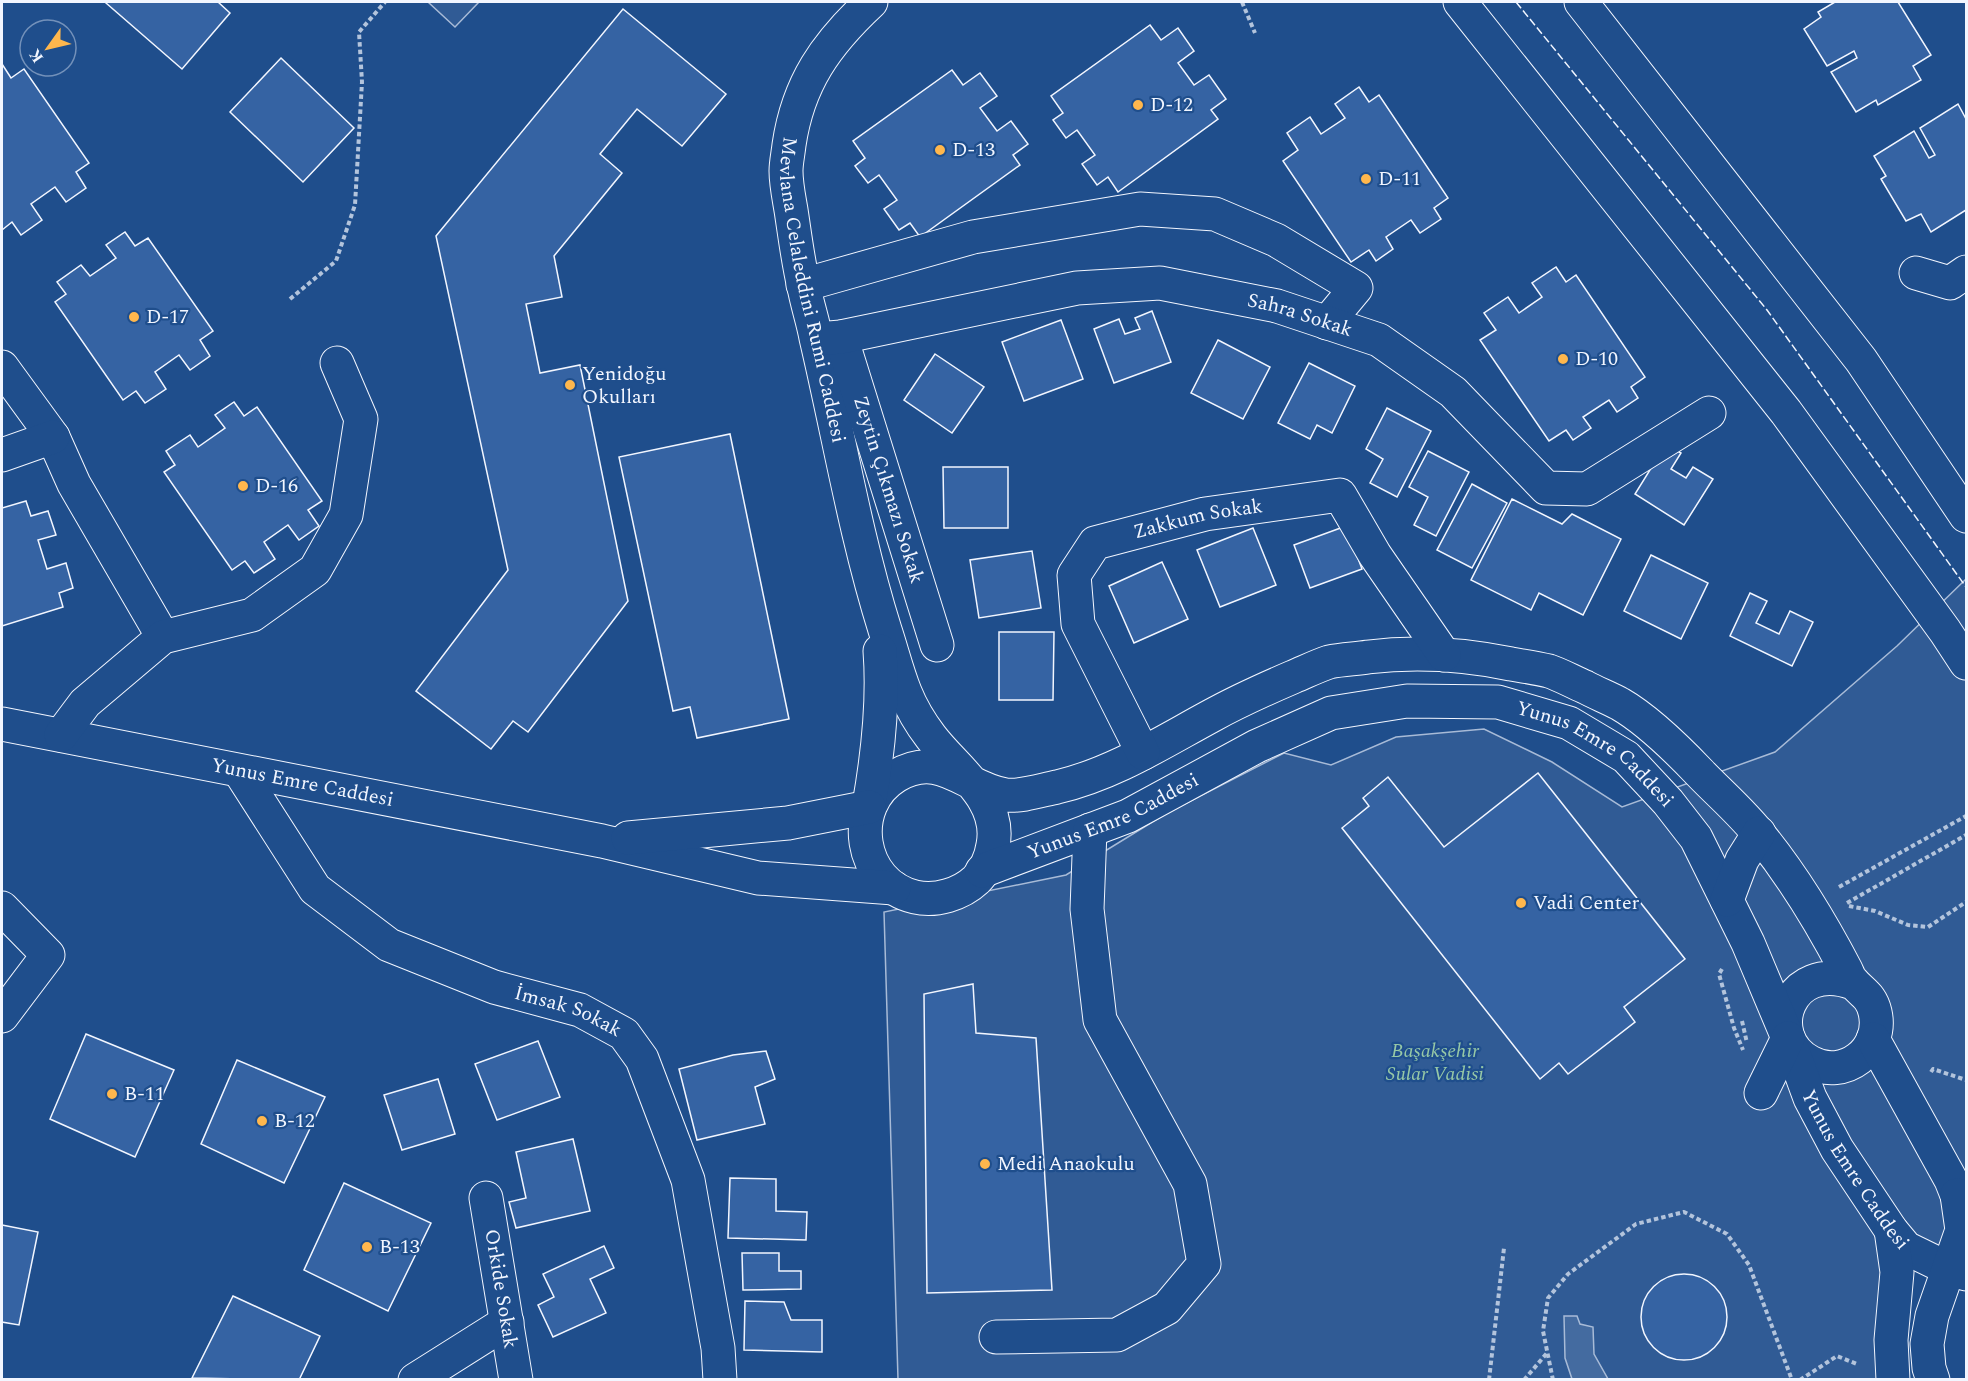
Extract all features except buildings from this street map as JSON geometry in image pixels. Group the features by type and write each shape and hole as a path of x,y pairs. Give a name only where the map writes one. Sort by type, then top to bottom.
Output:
{"street":[{"name":"Mevlana Celaleddini Rumi Caddesi","path":"871,2 836,35 807,81 792,124 785,172 803,285 829,338 849,495 876,601 906,697 930,736 975,786"},
{"path":"1460,2 1786,412 1966,663"},
{"path":"1581,2 1861,360 1966,516"},
{"path":"803,285 973,237 1140,209 1215,214 1276,240 1356,288 1327,323"},
{"path":"1916,273 1950,283 1966,272"},
{"name":"Sahra Sokak","path":"829,338 1077,288 1160,283 1277,306 1379,340 1453,392 1546,488 1587,489 1709,413"},
{"name":"Zeytin Çıkmazı Sokak","path":"829,338 937,645"},
{"path":"61,735 85,703 163,637 252,615 315,570 346,514 361,419 337,363"},
{"path":"2,367 53,437 74,484 163,637"},
{"path":"2,455 53,437"},
{"name":"Zakkum Sokak","path":"1143,753 1078,624 1074,575 1095,543 1205,514 1340,495 1375,555 1444,655"},
{"name":"Mevlana Celaleddini Rumi Caddesi","path":"869,807 879,745 882,677 876,601"},
{"name":"Yunus Emre Caddesi","path":"975,786 993,815 995,838 990,859 977,878 959,892 937,898 914,897 894,888 876,873 867,852 864,829 869,807 879,790 894,778 911,770 930,767 948,770 975,786 1010,796 1063,786 1113,769 1246,696 1330,662 1404,653 1474,656 1552,672 1626,707 1682,755 1759,833 1826,932 1853,983 1862,989 1875,1009 1876,1029 1873,1039"},
{"name":"Yunus Emre Caddesi","path":"982,871 1128,816 1257,746 1331,713 1407,701 1498,702 1569,723 1626,758 1668,802 1696,838 1748,943 1788,1038 1810,1098 1837,1149 1891,1230 1906,1248 1958,1271"},
{"name":"Yunus Emre Caddesi","path":"2,724 602,841 758,878 894,888"},
{"name":"İmsak Sokak","path":"240,772 315,889 389,945 494,987 580,1010 624,1034 642,1059 688,1180 718,1348 720,1380"},
{"name":"Yunus Emre Caddesi","path":"602,841 788,823 869,807"},
{"path":"996,1337 1117,1335 1167,1308 1204,1264 1190,1184 1100,1020 1087,909 1090,830"},
{"path":"1726,900 1742,860 1759,833"},
{"path":"2,908 48,955 2,1016"},
{"path":"1853,983 1837,977 1827,977 1803,986 1794,996 1787,1010 1785,1024 1788,1038 1795,1050 1805,1060 1817,1066 1832,1068 1846,1066 1859,1059 1873,1039 1962,1198 1958,1271 1932,1316 1928,1344 1929,1368 1933,1380"},
{"path":"1761,1093 1788,1038"},
{"name":"Orkide Sokak","path":"486,1198 516,1380"},
{"path":"1891,1230 1897,1272 1891,1340 1893,1380"},
{"path":"416,1380 507,1322"}],"path":[{"path":"290,299 336,261 345,238 355,205 357,185 362,82 359,32 386,2"},
{"path":"1242,2 1255,33"},
{"path":"1844,904 1966,835"},
{"path":"1933,1069 1966,1080"},
{"path":"1552,1380 1544,1331 1548,1298 1568,1274 1636,1224 1684,1212 1726,1234 1749,1265 1792,1380"},
{"path":"1489,1380 1504,1248"},
{"path":"1524,1380 1547,1352"},
{"path":"1800,1380 1837,1356"}],"shaded area":[{"path":"428,2 479,2 455,27"},
{"name":"Başakşehir Sular Vadisi","path":"1966,579 1966,1231 1938,1247 1887,1266 1884,1379 898,1379 884,912 1066,875 1167,813 1284,753 1331,765 1396,737 1484,729 1552,762 1622,807 1775,752 1897,646"},
{"path":"1564,1316 1577,1316 1580,1324 1593,1327 1594,1354 1608,1379 1572,1379 1565,1358"}],"fence":[{"path":"1516,2 1767,310 1966,587"}],"place":[{"name":"D-12","path":"1138,105"},
{"name":"D-13","path":"940,150"},
{"name":"D-11","path":"1366,179"},
{"name":"D-17","path":"134,317"},
{"name":"D-10","path":"1563,359"},
{"name":"Yenidoğu Okulları","path":"570,385"},
{"name":"D-16","path":"243,486"},
{"name":"Vadi Center","path":"1521,903"},
{"name":"B-11","path":"112,1094"},
{"name":"B-12","path":"262,1121"},
{"name":"Medi Anaokulu","path":"985,1164"},
{"name":"B-13","path":"367,1247"}]}
